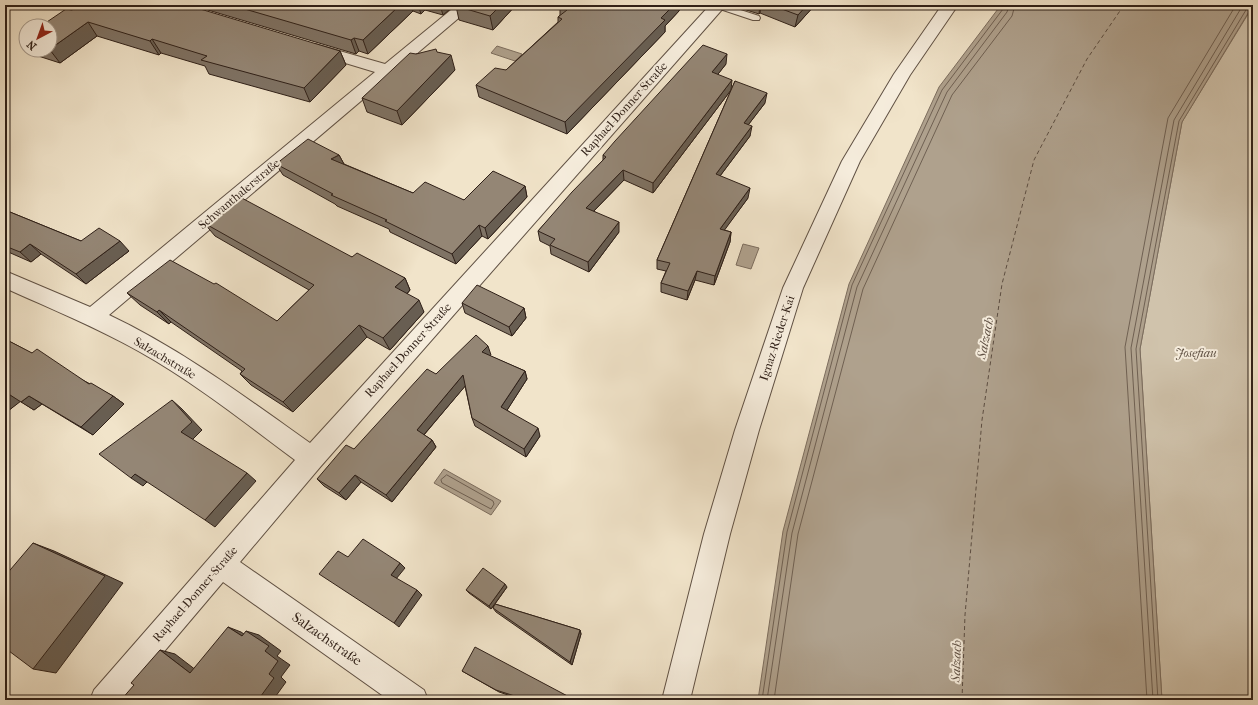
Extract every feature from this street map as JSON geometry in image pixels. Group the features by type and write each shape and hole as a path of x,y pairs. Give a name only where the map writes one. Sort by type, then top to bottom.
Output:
{"street":[{"name":"Schwanthalerstraße","path":"91,318 386,70 466,5"},
{"name":"Raphael-Donner-Straße","path":"104,700 312,458 717,5"},
{"name":"Ignaz-Rieder-Kai","path":"676,700 717,534 747,430 793,288 851,161 902,74 950,5"},
{"path":"304,46 386,70"},
{"name":"Salzachstraße","path":"5,279 126,335 167,358 312,458"},
{"name":"Salzachstraße","path":"220,564 414,700"}],"lane":[{"path":"717,5 756,18"}],"green space":[{"name":"Josefiau","path":"1253,6 1253,700 1162,700 1140,349 1182,122"}],"water":[{"name":"Salzach","path":"1001,5 1253,5 1182,122 1140,349 1162,700 758,700 783,531 849,284 939,87"},
{"path":"497,46 522,54 515,61 491,53"},
{"path":"743,244 759,248 751,269 736,265"},
{"path":"444,469 501,501 491,515 434,483"}],"building":[{"path":"79,5 187,5 340,51 304,88 201,60 207,56 152,39 150,41 88,22 58,43 58,18 53,18 66,9 72,10"},
{"path":"231,5 400,5 363,40 354,38 351,40"},
{"path":"501,5 490,16 456,6"},
{"path":"562,5 674,5 661,18 665,20 565,122 476,85 495,68 506,70 562,19 558,17 567,10 560,7"},
{"path":"771,5 807,5 798,15"},
{"path":"703,45 727,54 712,72 732,80 653,183 623,170 586,208 619,222 588,262 550,245 555,239 538,231 572,192 606,157 603,155 615,141"},
{"path":"436,49 437,52 451,55 397,111 362,98 410,53 416,54"},
{"path":"735,81 767,93 744,123 752,126 716,174 750,188 720,229 731,232 715,276 697,271 688,291 661,283 670,263 657,260"},
{"path":"308,139 339,155 331,159 413,193 425,182 464,200 493,171 525,186 485,228 479,225 452,254 385,221 387,220 331,195 333,194 276,164"},
{"path":"238,196 352,257 357,253 405,278 395,287 419,300 383,338 359,325 283,402 240,374 245,369 159,310 157,312 127,293 170,260 214,284 216,283 277,321 314,285 204,223"},
{"path":"5,210 81,241 99,228 120,241 76,274 30,244 20,252 5,246"},
{"path":"477,285 524,308 509,327 462,303"},
{"path":"476,335 488,346 482,352 525,371 501,407 538,428 524,449 472,418 463,375 417,430 432,440 386,495 355,475 339,493 317,479 346,445 354,449 427,369 436,374"},
{"path":"5,339 32,353 37,349 89,384 91,383 113,396 81,427 29,396 21,402 7,393 5,395"},
{"path":"172,400 192,422 181,432 247,473 205,520 135,474 131,478 99,454"},
{"path":"363,539 400,563 391,575 417,590 394,623 319,574 338,551 348,557"},
{"path":"33,543 105,576 33,669 5,648 5,576"},
{"path":"483,568 505,584 489,606 466,590"},
{"path":"495,604 580,630 570,662 493,608"},
{"path":"228,627 242,636 246,631 269,646 265,651 278,661 269,674 274,678 258,700 121,700 134,685 131,683 160,650 190,673"},
{"path":"475,647 575,700 527,700 496,690 462,671"}],"ferry route":[{"path":"962,700 965,615 982,420 1002,284 1034,160 1087,59 1124,5"}]}
